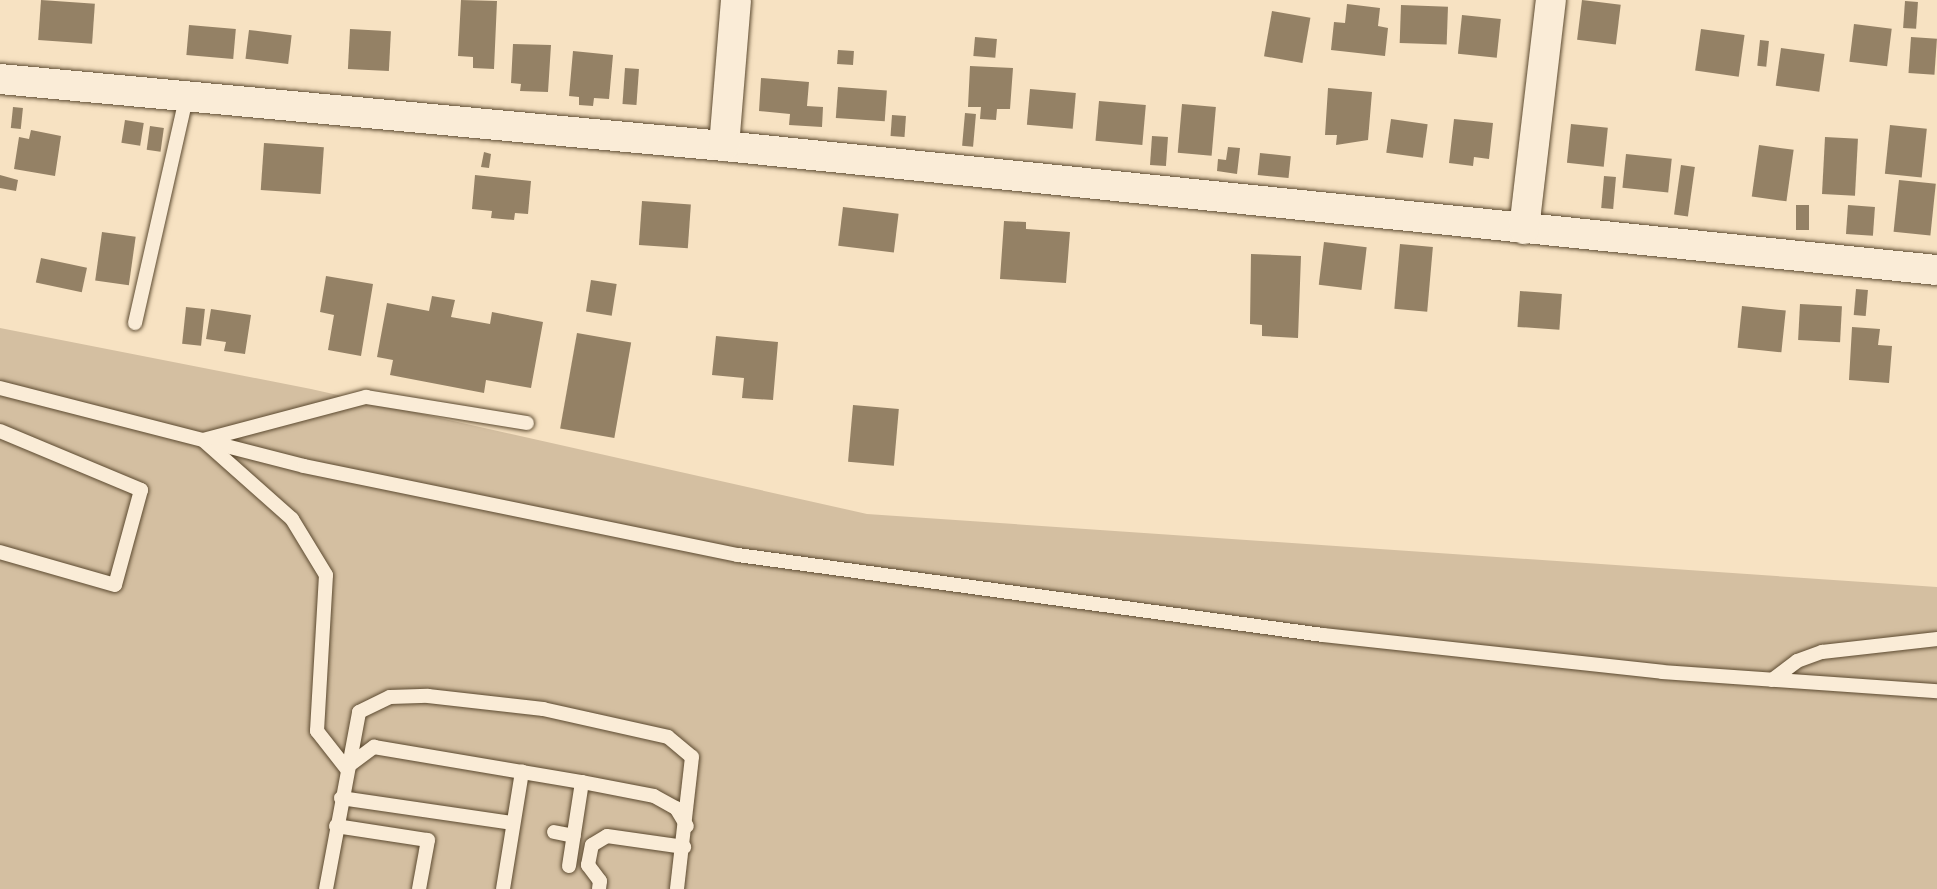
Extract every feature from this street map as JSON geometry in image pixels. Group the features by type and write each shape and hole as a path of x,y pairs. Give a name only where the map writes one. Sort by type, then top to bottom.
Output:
{"street":[{"path":"724,146 736,0"},
{"path":"1524,229 1551,0"},
{"path":"0,79 724,146 1937,270"}],"lane":[{"path":"135,323 186,98"},
{"path":"0,387 317,469 738,555 1309,633 1772,680 1937,691"},
{"path":"203,440 366,397 527,423"},
{"path":"0,431 141,490 116,584 0,552"},
{"path":"203,440 292,519 326,575 317,731 346,768"},
{"path":"1772,680 1797,661 1822,652 1937,639"},
{"path":"326,889 346,768 359,712 390,697 428,696 543,709 668,737 692,757 687,827 677,889"},
{"path":"346,768 374,747 582,782 654,796 676,807 687,827"},
{"path":"503,889 522,772"},
{"path":"569,866 582,782"},
{"path":"341,798 513,823"},
{"path":"336,826 428,840 419,889"},
{"path":"554,832 574,836"},
{"path":"599,889 600,881 588,865 592,845 607,836 684,847"}],"shaded area":[{"path":"0,328 311,389 867,514 1937,587 1937,889 0,889"}],"building":[{"path":"41,0 95,4 92,44 38,40"},
{"path":"461,0 497,1 494,69 473,68 473,57 458,56"},
{"path":"1582,0 1621,5 1616,44 1577,40"},
{"path":"1905,1 1918,2 1916,29 1903,28"},
{"path":"1347,4 1380,8 1378,26 1388,28 1385,56 1331,50 1334,22 1345,23"},
{"path":"1401,5 1448,7 1447,45 1400,43"},
{"path":"1272,11 1310,18 1302,63 1264,56"},
{"path":"1462,15 1501,19 1497,58 1458,54"},
{"path":"1854,24 1892,29 1887,66 1849,62"},
{"path":"189,25 236,29 233,59 186,55"},
{"path":"350,29 391,31 389,71 348,69"},
{"path":"1701,29 1745,35 1739,77 1695,71"},
{"path":"249,30 292,35 288,64 245,59"},
{"path":"975,37 997,39 995,58 973,56"},
{"path":"1911,37 1937,39 1934,75 1908,73"},
{"path":"1760,40 1769,41 1766,67 1757,66"},
{"path":"513,44 551,45 548,92 520,91 521,84 511,83"},
{"path":"1781,48 1825,54 1819,92 1776,86"},
{"path":"838,50 854,51 853,65 837,64"},
{"path":"573,51 613,55 609,99 594,98 593,106 579,105 579,97 569,96"},
{"path":"970,66 1013,68 1010,109 997,109 996,120 980,119 981,107 968,107"},
{"path":"625,68 639,69 636,105 622,104"},
{"path":"761,78 809,82 807,106 823,107 822,127 789,125 790,114 759,111"},
{"path":"838,87 887,90 885,121 836,118"},
{"path":"1328,88 1372,92 1368,140 1336,145 1337,135 1325,135"},
{"path":"1030,89 1076,93 1073,129 1027,125"},
{"path":"1099,101 1146,105 1142,145 1096,141"},
{"path":"1182,104 1216,107 1212,156 1178,153"},
{"path":"13,107 23,108 21,129 11,128"},
{"path":"965,113 976,114 973,147 962,146"},
{"path":"892,115 906,116 905,137 891,136"},
{"path":"1391,119 1428,124 1423,158 1386,153"},
{"path":"1454,119 1493,123 1489,159 1474,157 1473,166 1449,163"},
{"path":"125,120 144,123 140,146 121,143"},
{"path":"1571,124 1608,128 1604,167 1567,163"},
{"path":"1890,125 1927,129 1922,178 1885,174"},
{"path":"150,126 164,128 161,152 147,150"},
{"path":"31,130 61,136 55,176 14,169 19,137 29,139"},
{"path":"1152,136 1168,137 1166,166 1150,165"},
{"path":"1825,137 1858,139 1855,196 1822,194"},
{"path":"264,143 324,147 321,194 261,190"},
{"path":"1759,145 1794,150 1786,201 1752,196"},
{"path":"1228,147 1240,148 1237,174 1217,171 1218,159 1226,160"},
{"path":"484,152 491,154 489,168 481,167"},
{"path":"1260,153 1291,156 1289,178 1258,175"},
{"path":"1626,154 1672,159 1668,193 1622,188"},
{"path":"1681,165 1695,167 1688,216 1674,215"},
{"path":"0,175 18,180 16,191 0,188"},
{"path":"475,175 531,181 528,214 515,213 514,220 491,218 492,211 472,209"},
{"path":"1604,176 1616,177 1613,209 1601,208"},
{"path":"1899,180 1936,184 1930,236 1894,232"},
{"path":"642,201 691,204 688,248 639,245"},
{"path":"1796,205 1809,205 1809,230 1796,230"},
{"path":"1848,205 1875,207 1873,236 1846,234"},
{"path":"843,207 899,214 894,253 838,246"},
{"path":"1004,221 1026,222 1026,229 1070,232 1066,283 1000,279"},
{"path":"102,232 136,237 129,285 95,281"},
{"path":"1324,242 1367,247 1361,290 1319,285"},
{"path":"1400,244 1433,247 1427,312 1394,309"},
{"path":"1251,254 1301,256 1298,338 1262,336 1262,325 1250,324"},
{"path":"41,258 87,268 82,292 36,282"},
{"path":"326,276 373,284 361,356 328,350 334,315 320,312"},
{"path":"591,280 617,284 612,316 586,312"},
{"path":"1856,289 1868,290 1866,316 1854,315"},
{"path":"1520,291 1562,294 1559,330 1517,327"},
{"path":"432,296 455,300 451,317 490,324 492,312 543,322 531,388 486,380 484,393 390,375 393,360 377,357 387,303 429,311"},
{"path":"1800,304 1842,306 1840,342 1798,340"},
{"path":"1742,306 1786,311 1781,352 1738,348"},
{"path":"186,307 205,309 201,346 182,344"},
{"path":"211,309 251,315 245,354 224,351 226,342 206,339"},
{"path":"1852,327 1880,329 1878,345 1892,346 1889,383 1849,380"},
{"path":"577,333 631,343 614,438 560,429"},
{"path":"716,336 778,342 773,400 742,398 744,378 712,375"},
{"path":"853,405 899,409 894,466 848,462"}]}
